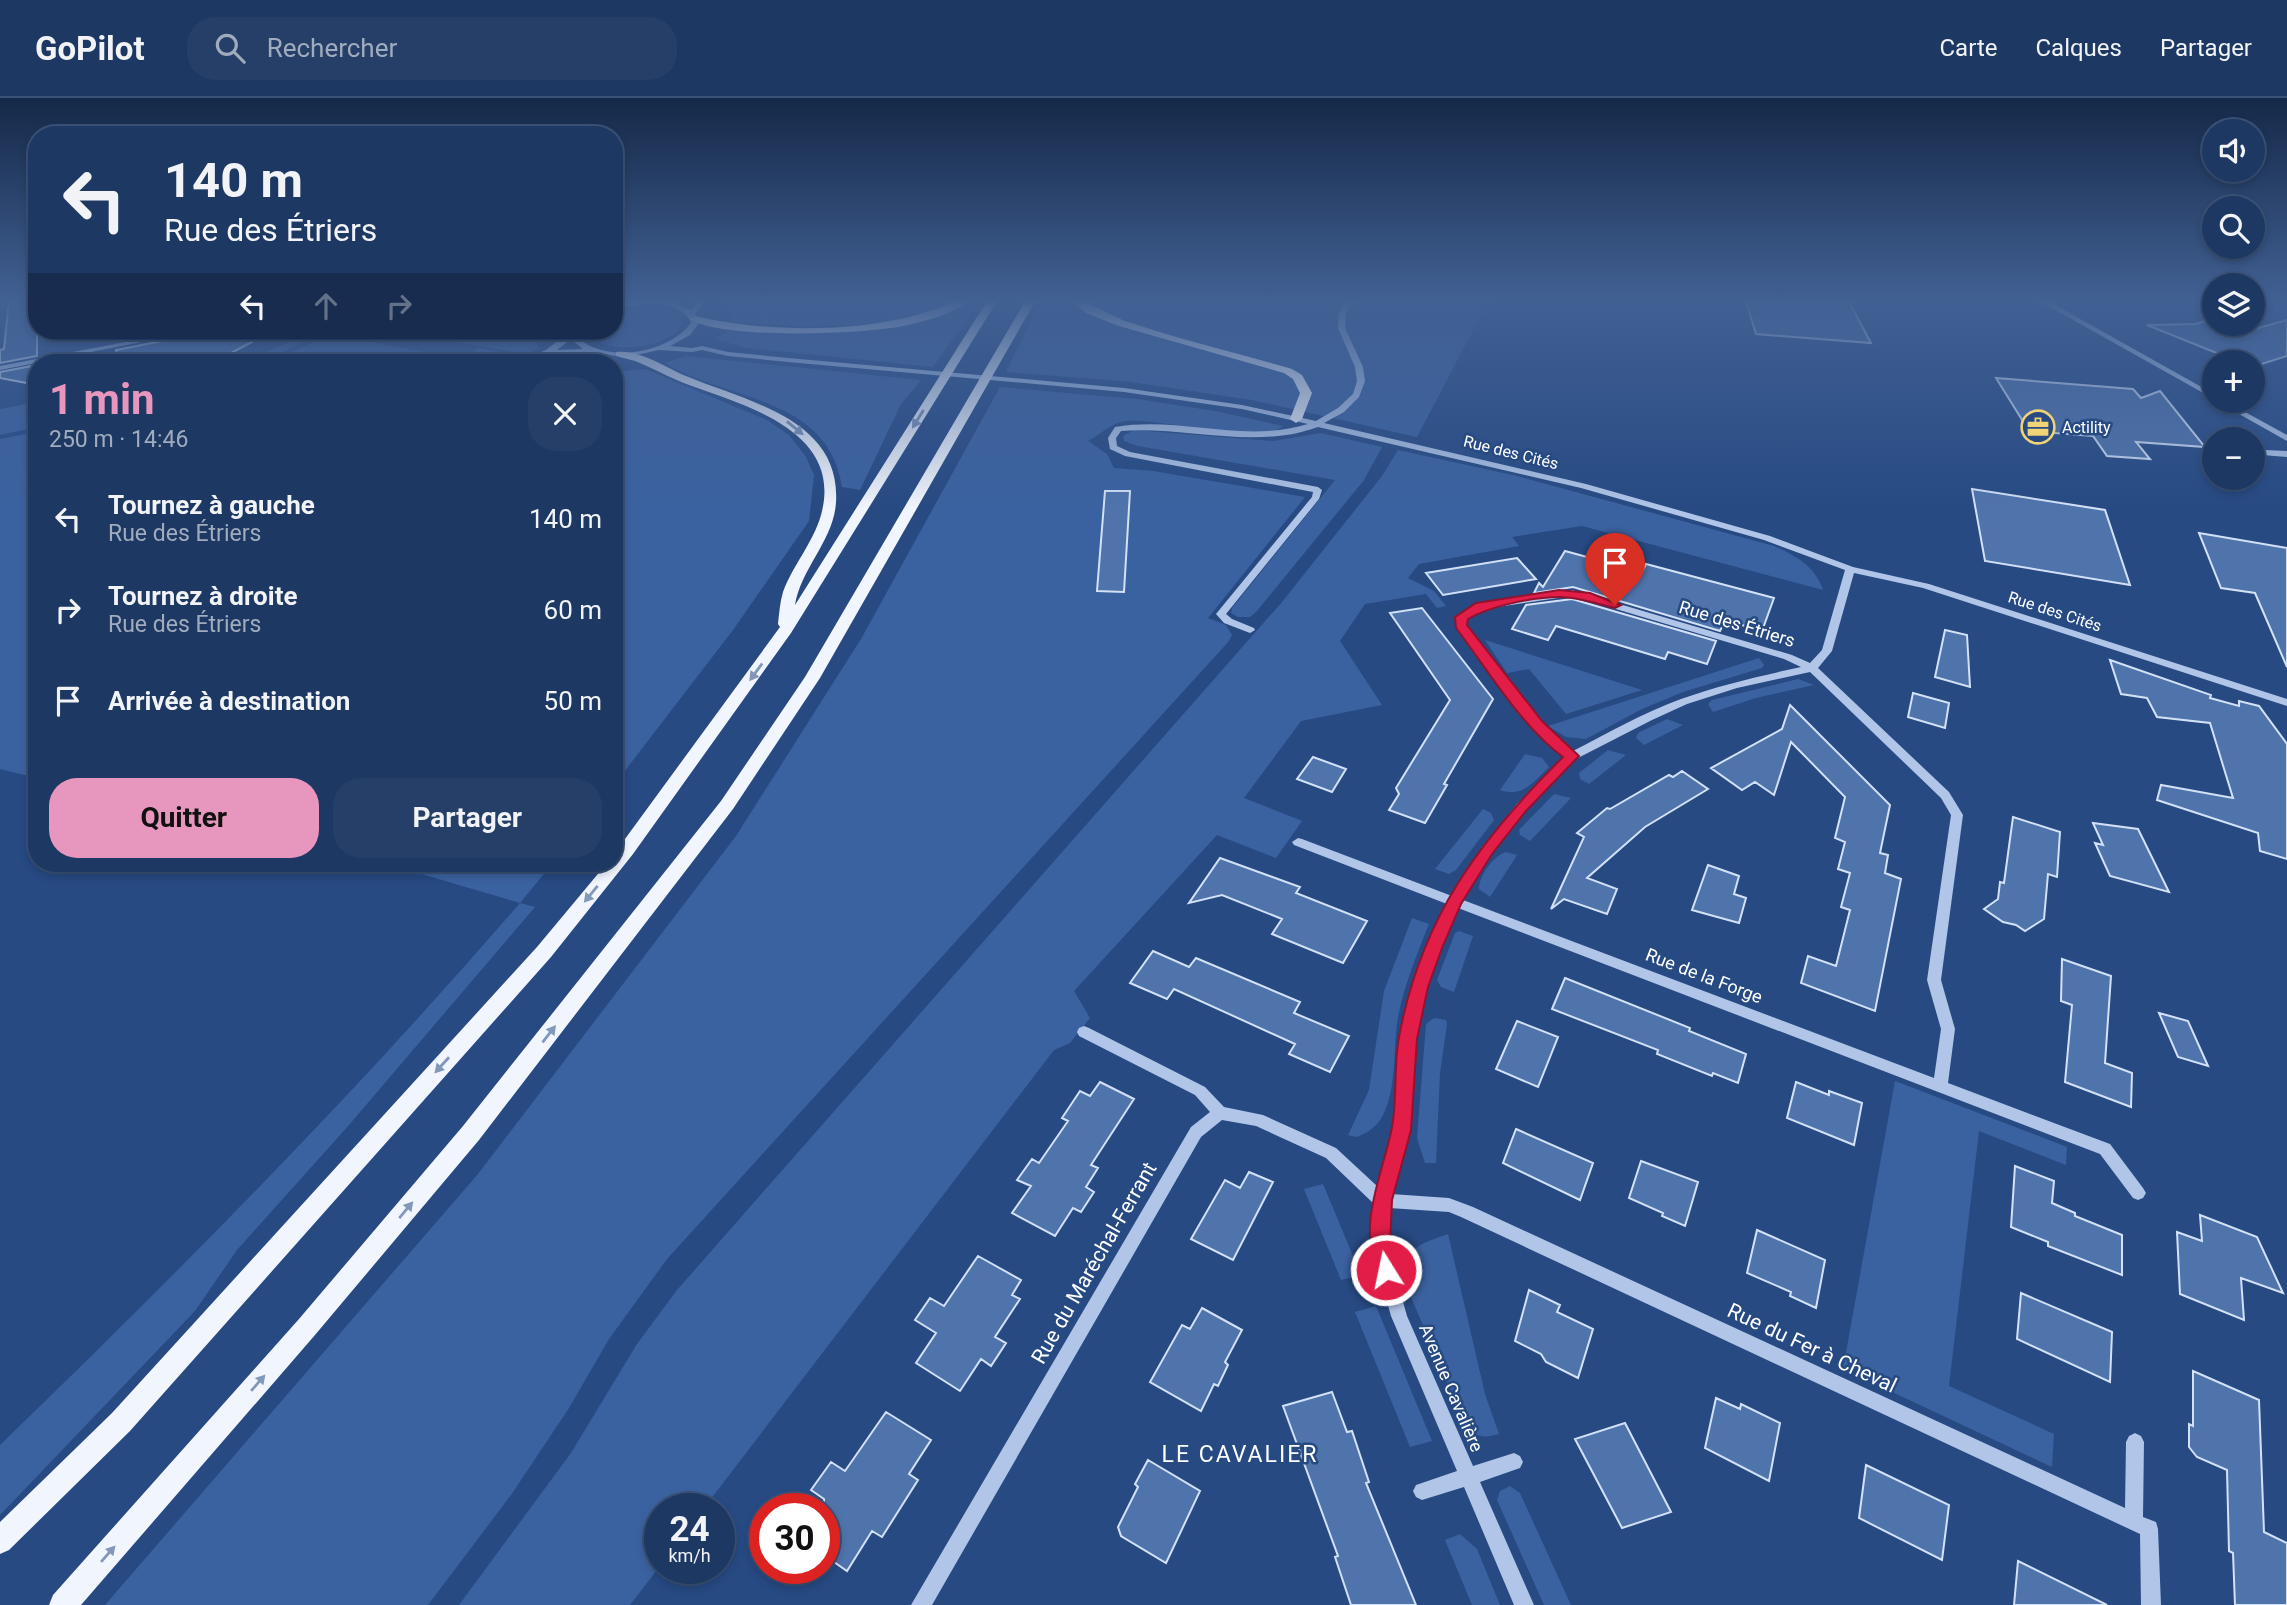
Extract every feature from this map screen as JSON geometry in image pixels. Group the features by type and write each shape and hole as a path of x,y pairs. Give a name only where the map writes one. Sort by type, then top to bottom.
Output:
{"main road":[{"path":"662,368 767,410 800,431 820,454 830,485 830,503 814,550 791,589 784,633"},
{"path":"623,855 784,633 949,368"},
{"path":"63,1605 307,1327 471,1133 727,805 812,678 991,368"},
{"path":"1279,368 1288,371 1304,384 1306,393 1296,419"},
{"path":"0,1541 121,1422 544,952 609,872"}],"street":[{"name":"Rue des Cités","path":"870,368 1187,398 1317,423 1450,453 1583,486 1767,538 1850,569 1926,586 2287,703"},
{"path":"1250,630 1228,621 1221,614 1316,497 1318,490 1128,454 1113,447 1112,438 1118,429 1136,426 1247,437 1278,435 1317,423 1345,408 1361,386 1358,368"},
{"path":"2163,368 2202,390"},
{"path":"2242,413 2287,438"},
{"path":"2265,453 2287,454"},
{"path":"1850,569 1827,650 1812,668 1945,795 1957,815 1934,980 1948,1029 1940,1086"},
{"name":"Rue des Étriers","path":"1572,756 1553,742 1537,724 1461,625 1461,617 1470,610 1481,606 1572,593 1788,657 1812,668"},
{"name":"Avenue Cavalière","path":"1524,1605 1399,1316 1380,1248 1381,1200 1402,1130 1408,1039 1420,987 1454,903 1486,850 1521,807 1572,756 1682,702 1735,685 1812,668"},
{"name":"Rue de la Forge","path":"1298,842 2105,1149 2138,1193"},
{"path":"1084,1032 1200,1091 1220,1114 1258,1120 1331,1153 1381,1200"},
{"name":"Rue du Maréchal-Ferrant","path":"921,1605 1196,1132 1220,1114"},
{"name":"Rue du Fer à Cheval","path":"1381,1200 1448,1205 1467,1212 2134,1521"},
{"path":"2135,1442 2134,1521 2149,1529 2151,1605"},
{"path":"1422,1491 1514,1462"}],"shaded area":[{"path":"675,368 807,368 921,380 901,404 860,490 842,487 833,457 817,434 796,418 772,405"},
{"path":"1008,368 1453,368 1417,437 1252,400 1131,382 1006,372"},
{"path":"645,369 767,420 789,435 806,457 814,475 809,521 733,630 623,773 623,371"},
{"path":"1000,387 1137,399 1215,411 1283,426 1273,431 1234,432 1126,421 1111,426 1088,441 1107,454 1114,468 1153,471 1305,497 1208,618 1226,625 1232,635 1229,641 667,1259 609,1339 569,1408 511,1495 428,1605 105,1605 478,1174 736,836 861,639"},
{"path":"28,404 28,429 0,435 0,409"},
{"path":"1134,430 1273,441 1321,433 1382,447 1364,480 1256,612 1250,617 1238,617 1231,613 1232,608 1335,480 1138,446 1124,441 1123,436"},
{"path":"28,434 28,776 0,769 0,439"},
{"path":"1398,450 1517,476 1774,546 1810,568 1823,590 1582,526 1512,537 1519,546 1419,564 1408,578 1434,591 1446,606 1437,608 1426,594 1365,604 1340,641 1382,705 1301,721 1244,798 1302,821 1276,858 1217,835 1074,991 1090,1018 1070,1043 1054,1050 715,1493 644,1493 644,1584 646,1584 630,1605 459,1605 571,1453 637,1344 677,1290 1282,602 1382,476"},
{"path":"1485,640 1642,690 1566,714 1529,669 1507,673"},
{"path":"1759,658 1764,665 1762,668 1683,692 1642,709 1586,739 1566,737 1548,726"},
{"path":"1798,679 1814,685 1756,698 1713,712 1708,704 1712,700"},
{"path":"1667,719 1683,725 1644,745 1636,738 1638,733"},
{"path":"1608,750 1626,755 1589,784 1580,779 1579,773"},
{"path":"1525,754 1542,758 1549,767 1533,783 1521,790 1500,790"},
{"path":"1554,794 1571,798 1530,841 1520,835 1519,830"},
{"path":"1483,809 1491,813 1494,820 1456,870 1449,874 1435,869"},
{"path":"1506,852 1517,855 1490,897 1479,889 1481,878 1492,862"},
{"path":"415,872 546,872 520,903"},
{"path":"520,903 535,907 349,1125 237,1250 195,1311 0,1515 0,1445 266,1180 395,1043"},
{"path":"1412,918 1429,924 1401,1005 1389,1097 1384,1113 1375,1126 1356,1137 1348,1135 1369,1090 1384,991"},
{"path":"1459,931 1473,936 1454,992 1441,987 1437,980 1455,933"},
{"path":"1434,1018 1446,1020 1447,1024 1440,1073 1436,1163 1425,1163 1417,1138 1426,1024"},
{"path":"1895,1081 2067,1147 2066,1165 1979,1131 1949,1386 2054,1434 2052,1467 1843,1369"},
{"path":"1323,1184 1361,1275 1341,1280 1304,1189"},
{"path":"1448,1234 1485,1394 1499,1434 1477,1435 1466,1426 1402,1276 1411,1252"},
{"path":"1376,1306 1432,1441 1410,1447 1355,1312"},
{"path":"1510,1486 1520,1493 1571,1605 1544,1605 1497,1500 1500,1491"},
{"path":"1460,1534 1477,1549 1500,1605 1472,1605 1445,1540"}],"building":[{"path":"28,368 28,383 0,378 0,372"},
{"path":"1996,378 2133,389 2141,398 2160,391 2202,443 2202,447 2136,442 2150,459 2107,456 2093,436 2029,431"},
{"path":"1972,489 2105,510 2130,585 1985,561"},
{"path":"1105,491 1130,491 1124,592 1097,591"},
{"path":"2199,533 2287,548 2287,667 2255,593 2221,588"},
{"path":"1565,551 1642,572 1646,564 1774,598 1762,631 1725,620 1720,631 1573,587 1534,593 1539,583 1543,587"},
{"path":"1517,558 1536,579 1443,595 1426,573"},
{"path":"1572,599 1716,641 1707,664 1668,652 1665,659 1556,626 1548,640 1512,629 1526,605"},
{"path":"1422,608 1493,699 1425,823 1389,810 1399,794 1396,788 1450,700 1390,613"},
{"path":"1945,630 1967,635 1970,687 1935,677"},
{"path":"2110,660 2211,695 2210,698 2239,706 2239,701 2259,706 2287,744 2287,859 2260,851 2258,833 2157,800 2161,785 2233,798 2210,723 2157,717 2147,698 2121,694"},
{"path":"1913,693 1949,703 1945,728 1908,717"},
{"path":"1790,705 1890,805 1880,853 1888,855 1885,873 1901,879 1875,1011 1801,983 1808,956 1836,966 1850,910 1841,907 1850,873 1838,869 1845,842 1835,838 1845,797 1791,742 1774,795 1755,782 1742,790 1711,768 1782,729"},
{"path":"1313,757 1346,769 1332,792 1297,779"},
{"path":"1682,771 1708,789 1645,827 1587,878 1617,889 1607,914 1564,899 1551,909 1584,837 1577,833 1607,808 1610,809 1669,775 1673,777"},
{"path":"2013,817 2060,832 2057,877 2048,874 2044,919 2025,931 2016,925 2003,922 1984,909 1998,899 2000,882 2004,883"},
{"path":"2093,823 2138,829 2169,892 2110,876 2095,843 2103,845"},
{"path":"1220,858 1300,887 1296,893 1367,921 1343,963 1272,934 1282,919 1222,895 1189,903"},
{"path":"1708,865 1739,876 1734,894 1746,898 1739,923 1692,910"},
{"path":"1153,951 1189,967 1196,958 1300,1002 1294,1013 1349,1036 1330,1072 1289,1054 1295,1044 1174,989 1167,999 1130,983"},
{"path":"2062,959 2111,976 2105,1063 2132,1073 2131,1107 2065,1082 2072,1005 2061,1001"},
{"path":"1565,978 1690,1028 1689,1031 1746,1054 1738,1083 1713,1073 1712,1076 1657,1054 1658,1050 1552,1009"},
{"path":"2159,1013 2188,1021 2208,1066 2178,1057"},
{"path":"1517,1021 1558,1037 1538,1087 1496,1069"},
{"path":"1100,1082 1134,1099 1091,1165 1098,1168 1086,1187 1094,1192 1081,1212 1073,1208 1055,1236 1012,1213 1031,1186 1017,1180 1032,1159 1039,1163 1068,1121 1062,1118 1080,1091 1090,1096"},
{"path":"1796,1082 1829,1095 1829,1091 1862,1103 1854,1145 1787,1118"},
{"path":"1516,1129 1593,1163 1580,1200 1503,1163"},
{"path":"1641,1161 1698,1182 1685,1226 1629,1198"},
{"path":"2015,1166 2054,1181 2052,1203 2075,1213 2075,1216 2122,1235 2122,1275 2048,1246 2048,1242 2011,1227"},
{"path":"1249,1172 1273,1182 1233,1260 1191,1239 1225,1180 1240,1188"},
{"path":"2200,1215 2257,1237 2283,1293 2241,1278 2244,1320 2180,1294 2177,1232 2202,1241"},
{"path":"1757,1230 1825,1260 1816,1308 1790,1296 1791,1292 1747,1273"},
{"path":"978,1256 1021,1280 1012,1295 1020,1299 995,1337 1006,1343 991,1366 981,1359 960,1391 916,1363 936,1333 915,1320 930,1298 944,1306"},
{"path":"1529,1290 1560,1305 1557,1312 1593,1329 1578,1378 1546,1362 1541,1354 1515,1341"},
{"path":"2021,1293 2112,1332 2110,1382 2017,1339"},
{"path":"1202,1308 1242,1330 1225,1362 1228,1365 1218,1386 1214,1384 1201,1411 1150,1382 1182,1325 1190,1329"},
{"path":"2193,1371 2259,1400 2264,1532 2287,1543 2287,1605 2235,1605 2233,1553 2229,1551 2227,1470 2197,1457 2189,1447 2189,1424 2193,1426"},
{"path":"1332,1392 1347,1432 1352,1431 1369,1482 1366,1483 1416,1605 1351,1605 1335,1557 1338,1556 1283,1406"},
{"path":"1716,1398 1740,1409 1741,1404 1780,1423 1769,1481 1705,1448"},
{"path":"886,1412 931,1440 909,1474 918,1480 882,1537 872,1531 847,1571 840,1566 840,1493 815,1493 811,1490 831,1462 845,1471"},
{"path":"1625,1423 1671,1512 1622,1528 1575,1439"},
{"path":"1148,1460 1200,1491 1166,1563 1121,1536 1118,1527"},
{"path":"1866,1465 1949,1505 1942,1560 1859,1518"},
{"path":"2018,1561 2107,1605 2014,1605"}],"place":[{"name":"Actility","path":"2038,427"}],"district":[{"name":"LE CAVALIER","path":"1240,1454"}],"route":[{"path":"1386,1270 1380,1248 1381,1200 1402,1130 1408,1039 1420,987 1433,948 1454,903 1486,850 1521,807 1572,756 1553,742 1537,724 1473,642 1461,625 1461,617 1481,606 1559,593 1572,593 1615,605"}]}
